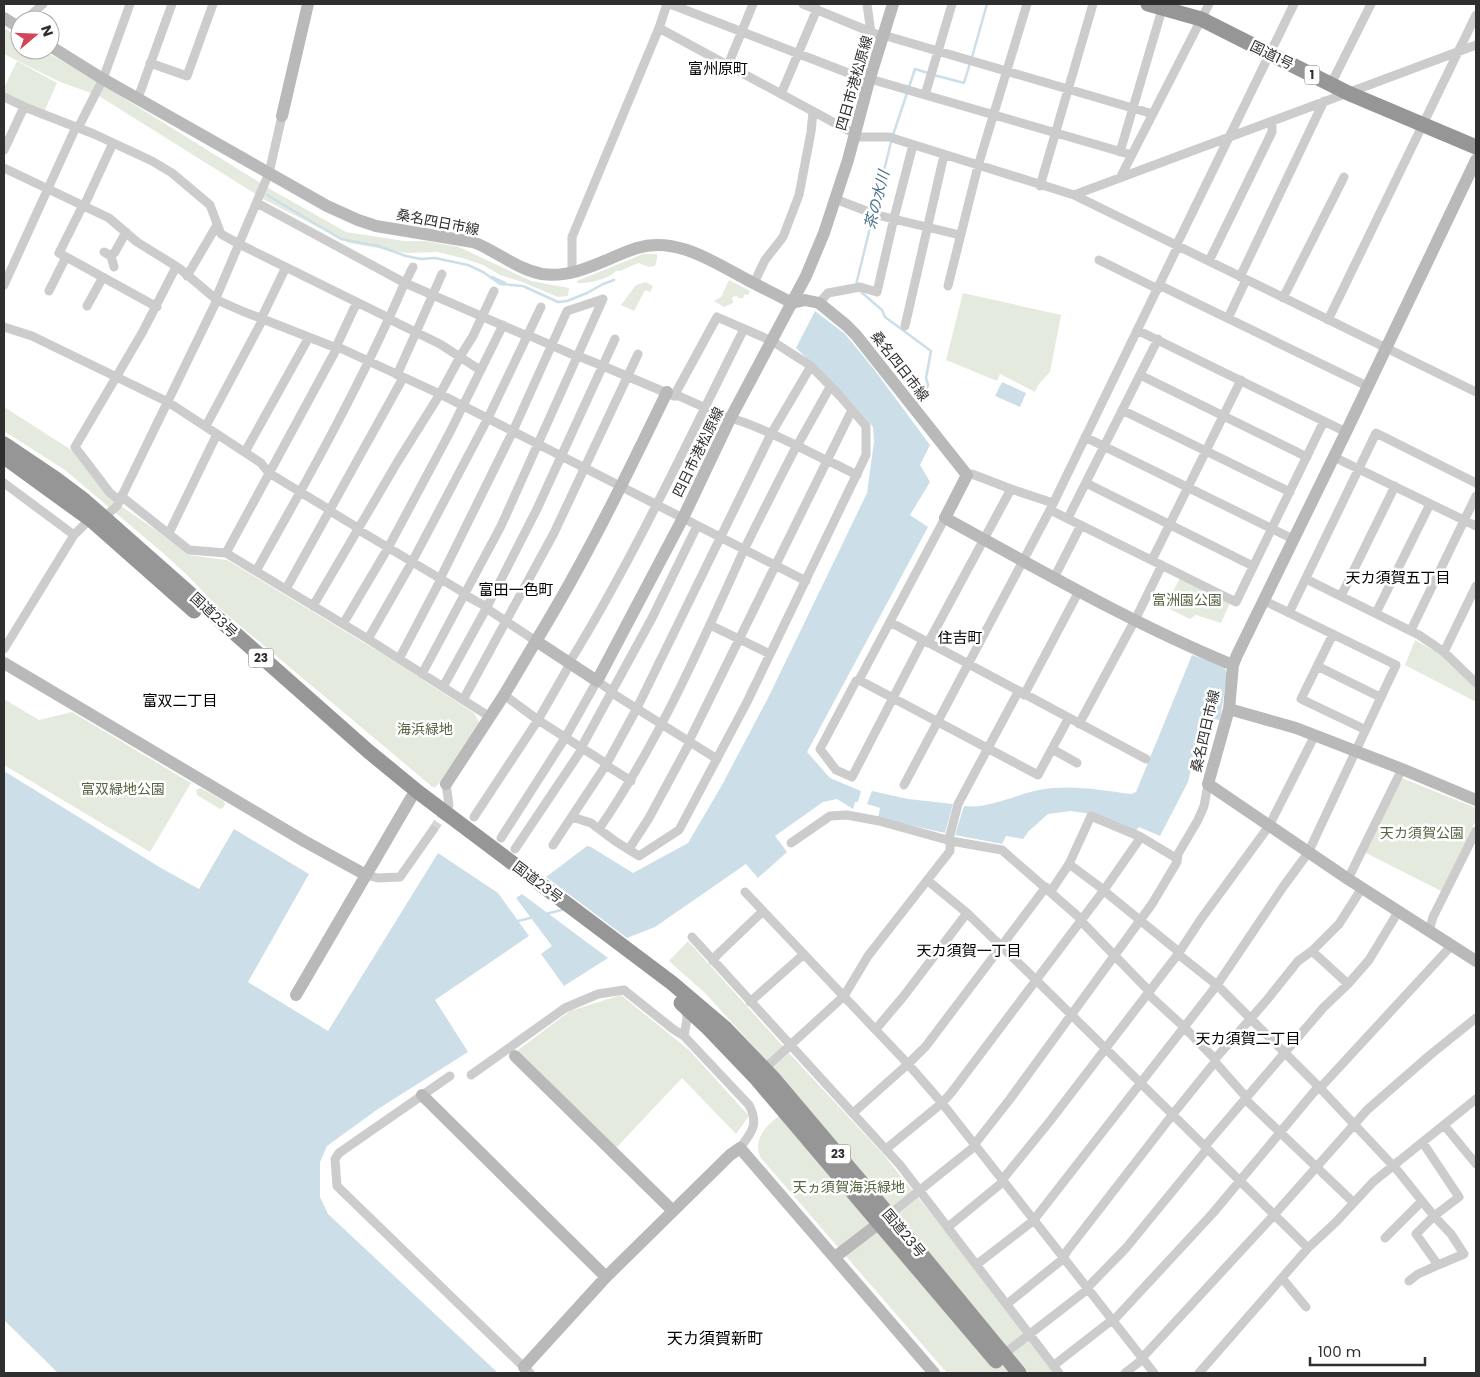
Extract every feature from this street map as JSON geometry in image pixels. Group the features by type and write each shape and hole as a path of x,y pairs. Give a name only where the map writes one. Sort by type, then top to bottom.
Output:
{"highway":[{"name":"国道1号","path":"1158,5 1201,20 1348,93 1476,147"},
{"name":"国道23号","path":"4,444 56,479 311,714 411,798 517,872"},
{"name":"国道23号","path":"4,457 97,518 368,751 517,872 632,959 701,1006 884,1219 1020,1373"},
{"name":"国道23号","path":"632,959 760,1073"},
{"name":"国道23号","path":"884,1219 1007,1373"}],"street":[{"path":"4,285 48,188 103,79 130,4"},
{"path":"138,98 172,4"},
{"path":"150,63 187,76 213,4"},
{"path":"4,649 74,535 81,527 114,510 168,402 216,299 266,179 308,4"},
{"path":"572,272 572,237 669,4 869,80 1132,155"},
{"path":"728,65 753,4"},
{"path":"803,4 879,35 1153,114"},
{"path":"867,4 879,35"},
{"name":"四日市港松原線","path":"597,681 683,518 730,419 791,305 813,259 836,199 855,134 879,35 893,4"},
{"path":"925,96 952,4"},
{"path":"948,286 978,166 1026,4"},
{"path":"1040,186 1093,4"},
{"path":"1120,178 1209,4"},
{"path":"904,785 1051,506 1159,287 1294,4"},
{"path":"1331,84 1371,4"},
{"path":"1120,152 1133,108 1158,5"},
{"path":"781,94 817,10"},
{"path":"1328,320 1476,15"},
{"path":"659,28 855,134 892,138 1040,186 1074,195 1386,349 1476,390"},
{"path":"1074,195 1476,45"},
{"name":"桑名四日市線","path":"60,52 138,98 266,179 369,224 473,242 488,247 522,267 541,274 572,272 596,266 636,248 660,246 688,250 754,283 791,305 805,300 819,303 856,335 967,475"},
{"path":"4,97 152,161 172,173 210,205 221,234 440,344 480,370"},
{"path":"1228,318 1243,278 1324,101"},
{"path":"4,150 24,107"},
{"path":"754,283 765,260 783,237 798,196 811,132 813,112"},
{"path":"1209,262 1272,132 1272,122"},
{"path":"113,143 59,253 156,307"},
{"path":"819,303 828,293 860,287 877,292 913,145"},
{"path":"905,326 944,155"},
{"name":"桑名四日市線","path":"1476,160 1233,665 1229,709 1208,784 1348,879 1476,961"},
{"path":"4,168 109,218 137,242 176,266 216,299 369,361 440,394 806,581"},
{"path":"1283,298 1344,177"},
{"path":"836,199 874,213 960,235"},
{"path":"258,201 405,283 527,336 771,434 857,475"},
{"path":"188,276 217,225"},
{"path":"114,267 108,254 115,252 126,232"},
{"path":"49,290 66,257"},
{"path":"1099,260 1228,318 1367,386"},
{"path":"176,266 156,307 75,447 110,493 120,498 189,550 226,553 368,639 490,717"},
{"path":"206,426 262,319 286,267"},
{"path":"256,572 369,361 413,267"},
{"path":"286,590 330,511 400,376 442,274"},
{"path":"87,306 103,277"},
{"path":"313,606 398,461 440,394 473,336 494,291"},
{"path":"399,659 441,579 513,431 553,346 567,311 603,299 501,526 422,674"},
{"path":"226,553 337,348 357,302"},
{"path":"368,639 412,562 488,418 541,306"},
{"path":"449,805 446,784 504,695 570,586 670,394 717,316 744,330 772,340 810,366 866,426 866,455 770,654 679,830 639,856 591,822 572,817"},
{"path":"343,624 388,548 463,406 503,325"},
{"path":"4,327 32,336 168,402 261,463 269,473 388,548 466,594 661,724 717,759"},
{"path":"474,817 538,720 610,594 744,330"},
{"path":"1137,330 1346,432"},
{"path":"245,452 309,337"},
{"path":"443,687 537,509 615,339"},
{"path":"1068,518 1158,339"},
{"path":"463,700 554,533 638,354"},
{"path":"553,845 607,765 637,708 771,434 810,366"},
{"path":"1140,375 1307,457"},
{"path":"1152,560 1241,380"},
{"path":"599,829 631,781 661,724 744,551 797,446 830,387"},
{"path":"628,850 649,818 689,741 852,410"},
{"path":"1122,410 1290,492"},
{"path":"1011,489 893,697 852,776 836,770 820,749 856,682 859,680 967,475 972,474 1011,489 1051,506 1068,518 1236,602 1324,421"},
{"path":"1289,613 1376,433 1476,482"},
{"path":"168,533 217,434"},
{"path":"1085,437 1293,539"},
{"path":"1334,457 1476,526"},
{"path":"4,483 74,535"},
{"path":"1086,483 1253,566"},
{"path":"1341,596 1394,486"},
{"path":"1411,630 1476,496"},
{"path":"1376,613 1430,504"},
{"path":"945,518 1135,620 1190,647 1233,665"},
{"path":"1054,578 1082,525"},
{"path":"515,849 581,748 613,692 697,526"},
{"path":"1079,724 1135,620 1162,565"},
{"path":"1306,579 1411,630 1444,652 1476,680"},
{"path":"1444,652 1476,586"},
{"path":"760,1073 844,996 868,956 950,851 958,808 988,748 1080,591"},
{"path":"976,1265 1033,1221 1217,985 1308,852 1357,752 1358,743 1396,664 1263,600"},
{"path":"890,622 1068,719 1146,759"},
{"path":"710,625 770,654"},
{"path":"1333,634 1301,699 1364,730"},
{"path":"4,663 304,841 366,875 378,878 400,877 434,830"},
{"path":"1318,666 1380,697"},
{"path":"859,680 1038,775 1068,719"},
{"path":"501,838 565,738 597,681"},
{"path":"504,695 538,720 631,781"},
{"path":"1229,709 1296,728 1476,800"},
{"path":"948,1227 1003,1180 1179,953 1269,826 1315,735"},
{"path":"1052,749 1077,763"},
{"path":"1348,879 1402,769"},
{"path":"834,1257 920,1191 975,1145 1152,904 1177,862 1176,858 1204,806 1208,784"},
{"path":"296,995 411,798"},
{"path":"791,843 824,819 840,815 879,821 1002,850 1049,889 1081,919 1149,993 1184,1027 1246,1098 1280,1133 1354,1202"},
{"path":"853,1113 908,1064 941,1026 1069,864 1091,816 1141,837 1176,858"},
{"path":"1429,931 1433,917 1476,831"},
{"path":"886,1149 942,1103 1104,890 1141,837"},
{"path":"1069,864 1104,890 1217,985 1354,1124 1451,1234 1464,1254 1418,1274 1409,1281"},
{"path":"927,880 967,913 1308,1248"},
{"path":"1007,1304 1063,1259 1102,1204 1215,1061 1298,961 1312,951 1339,924 1362,888"},
{"path":"745,892 876,1029 942,1103 1154,1373"},
{"path":"713,961 717,954 763,911"},
{"path":"1004,1354 1087,1289 1126,1248 1246,1098 1323,1008 1369,960 1398,912"},
{"path":"876,1029 967,913"},
{"path":"692,938 789,1046 886,1149 1056,1369 1112,1321 1165,1266 1319,1087 1452,945"},
{"path":"1312,951 1348,984"},
{"path":"750,1002 804,954"},
{"path":"450,1076 339,1153 335,1159 337,1186 527,1370 606,1277 730,1155 740,1148 753,1129 753,1112 749,1105 684,1036 673,1030 624,990 598,994 565,1008 472,1075"},
{"path":"684,1036 687,1019 686,1007"},
{"path":"1125,1373 1142,1358 1354,1124 1396,1084 1476,1018"},
{"path":"515,1056 673,1211"},
{"path":"422,1095 606,1277"},
{"path":"1199,1373 1308,1248 1373,1182 1476,1099"},
{"path":"1444,1125 1476,1164"},
{"path":"1423,1143 1459,1196 1434,1216 1416,1234 1438,1265"},
{"path":"740,1148 934,1373"},
{"path":"1385,1238 1422,1201"},
{"path":"1282,1278 1306,1307"}],"green space":[{"path":"4,28 10,32 10,57 4,54"},
{"path":"16,60 60,60 270,189 346,232 404,241 426,241 459,247 531,281 569,288 568,296 558,297 462,258 437,252 407,253 349,243 265,200 99,96 58,81"},
{"path":"17,61 57,83 44,112 4,94 4,88"},
{"path":"643,254 657,254 655,266 649,267 638,263 598,280 577,283 577,281"},
{"path":"729,280 750,291 743,298 732,297 733,303 724,307 714,301 721,297"},
{"path":"646,282 653,286 650,292 645,290 634,311 621,305 636,285"},
{"path":"963,293 1061,315 1050,372 1038,385 1035,392 1000,374 997,381 946,360"},
{"name":"海浜緑地","path":"4,407 73,451 109,498 156,530 188,555 227,560 386,656 474,713 479,722 441,782 434,788 219,608 163,553 65,470 4,431"},
{"name":"富洲園公園","path":"1180,578 1230,603 1221,623 1196,615 1190,619 1165,607"},
{"path":"1415,640 1443,656 1476,685 1476,702 1405,665"},
{"name":"富双緑地公園","path":"4,699 39,720 72,712 191,783 150,852 4,765"},
{"name":"天カ須賀公園","path":"1402,778 1476,808 1476,820 1443,892 1364,852"},
{"path":"201,788 224,801 223,808 220,809 197,795 196,790"},
{"name":"天ヵ須賀海浜緑地","path":"688,941 883,1154 963,1253 1054,1373 947,1373 761,1158 758,1149 763,1133 775,1119 798,1102 764,1058 706,994 669,961"},
{"path":"621,995 690,1051 749,1116 736,1134 682,1078 616,1148 518,1050 570,1011"}],"shaded area":[{"path":"815,311 845,334 873,368 930,445 920,465 930,482 910,515 928,527 807,752 830,778 861,791 858,802 855,802 853,809 837,799 823,802 775,836 787,852 758,878 746,864 655,927 627,938 546,877 587,846 633,873 688,843 722,785 769,696 867,493 874,442 873,427 845,395 796,348"},
{"path":"1002,382 1026,393 1020,407 995,396"},
{"path":"1192,655 1224,666 1227,674 1220,720 1203,718 1188,782 1160,836 1139,827 1135,832 1097,815 1071,811 1048,814 1023,839 1006,836 1002,844 955,835 964,806 992,804 1030,792 1051,788 1085,788 1131,794 1136,792"},
{"path":"4,771 161,868 199,889 234,829 309,874 248,982 328,1031 438,853 498,893 529,936 435,1000 468,1052 378,1109 327,1146 320,1162 320,1197 328,1214 498,1373 58,1373 4,1320"},
{"path":"872,791 908,799 953,804 945,833 878,818 880,808 867,804"},
{"path":"522,894 608,958 564,986 541,954 552,946 516,898"}],"waterway":[{"path":"972,57 987,4"},
{"path":"934,75 964,83 970,63"},
{"path":"909,87 915,69 928,73"},
{"name":"茶の水川","path":"856,285 892,138 907,93"},
{"path":"267,195 341,239 378,246 406,256 421,259 435,258 468,265 483,272 500,284 523,286 558,302 567,301 614,280"},
{"path":"492,277 505,283"},
{"path":"860,291 882,310 885,317 931,351 926,378 928,385 925,394 918,401"},
{"path":"546,914 565,909"},
{"path":"518,921 534,917"}],"tunnel":[{"path":"433,830 446,810"}],"district":[{"name":"富州原町","path":"718,69"},
{"name":"天カ須賀五丁目","path":"1398,578"},
{"name":"富田一色町","path":"516,590"},
{"name":"住吉町","path":"960,638"},
{"name":"富双二丁目","path":"180,701"},
{"name":"天カ須賀一丁目","path":"969,951"},
{"name":"天カ須賀二丁目","path":"1248,1039"},
{"name":"天カ須賀新町","path":"715,1338"}]}
